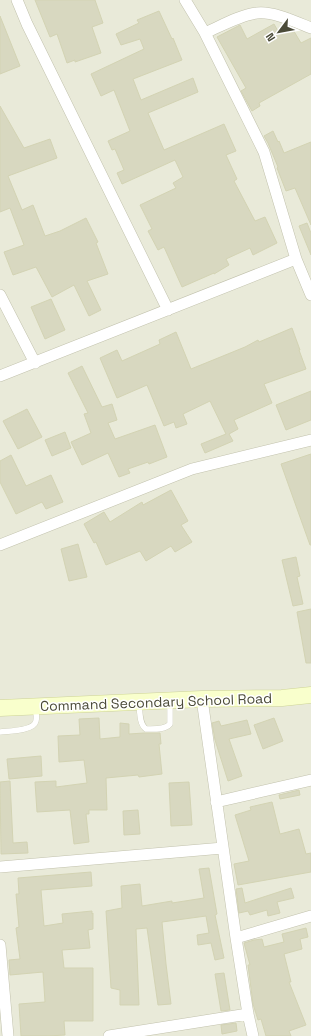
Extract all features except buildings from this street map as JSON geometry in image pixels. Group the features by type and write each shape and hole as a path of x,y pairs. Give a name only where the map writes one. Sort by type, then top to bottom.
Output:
{"main road":[{"name":"Command Secondary School Road","path":"0,708 170,700 282,698 311,695"}],"street":[{"path":"17,0 27,24 168,310"},
{"path":"184,0 205,33 264,152 296,259 311,295"},
{"path":"205,33 244,16 259,13 280,16 311,28"},
{"path":"0,376 296,259"},
{"path":"0,295 35,363"},
{"path":"0,545 192,469 311,440"},
{"path":"202,699 236,938 253,1036"},
{"path":"216,802 311,780"},
{"path":"0,868 223,848"},
{"path":"236,938 311,916"},
{"path":"0,945 8,1036"},
{"path":"109,1036 248,1014"}],"lane":[{"path":"139,702 143,727 146,729 165,728 170,724 170,700"},
{"path":"0,732 34,726 36,721 36,707"}],"shaded area":[{"path":"0,0 311,0 311,1036 0,1036"}]}
